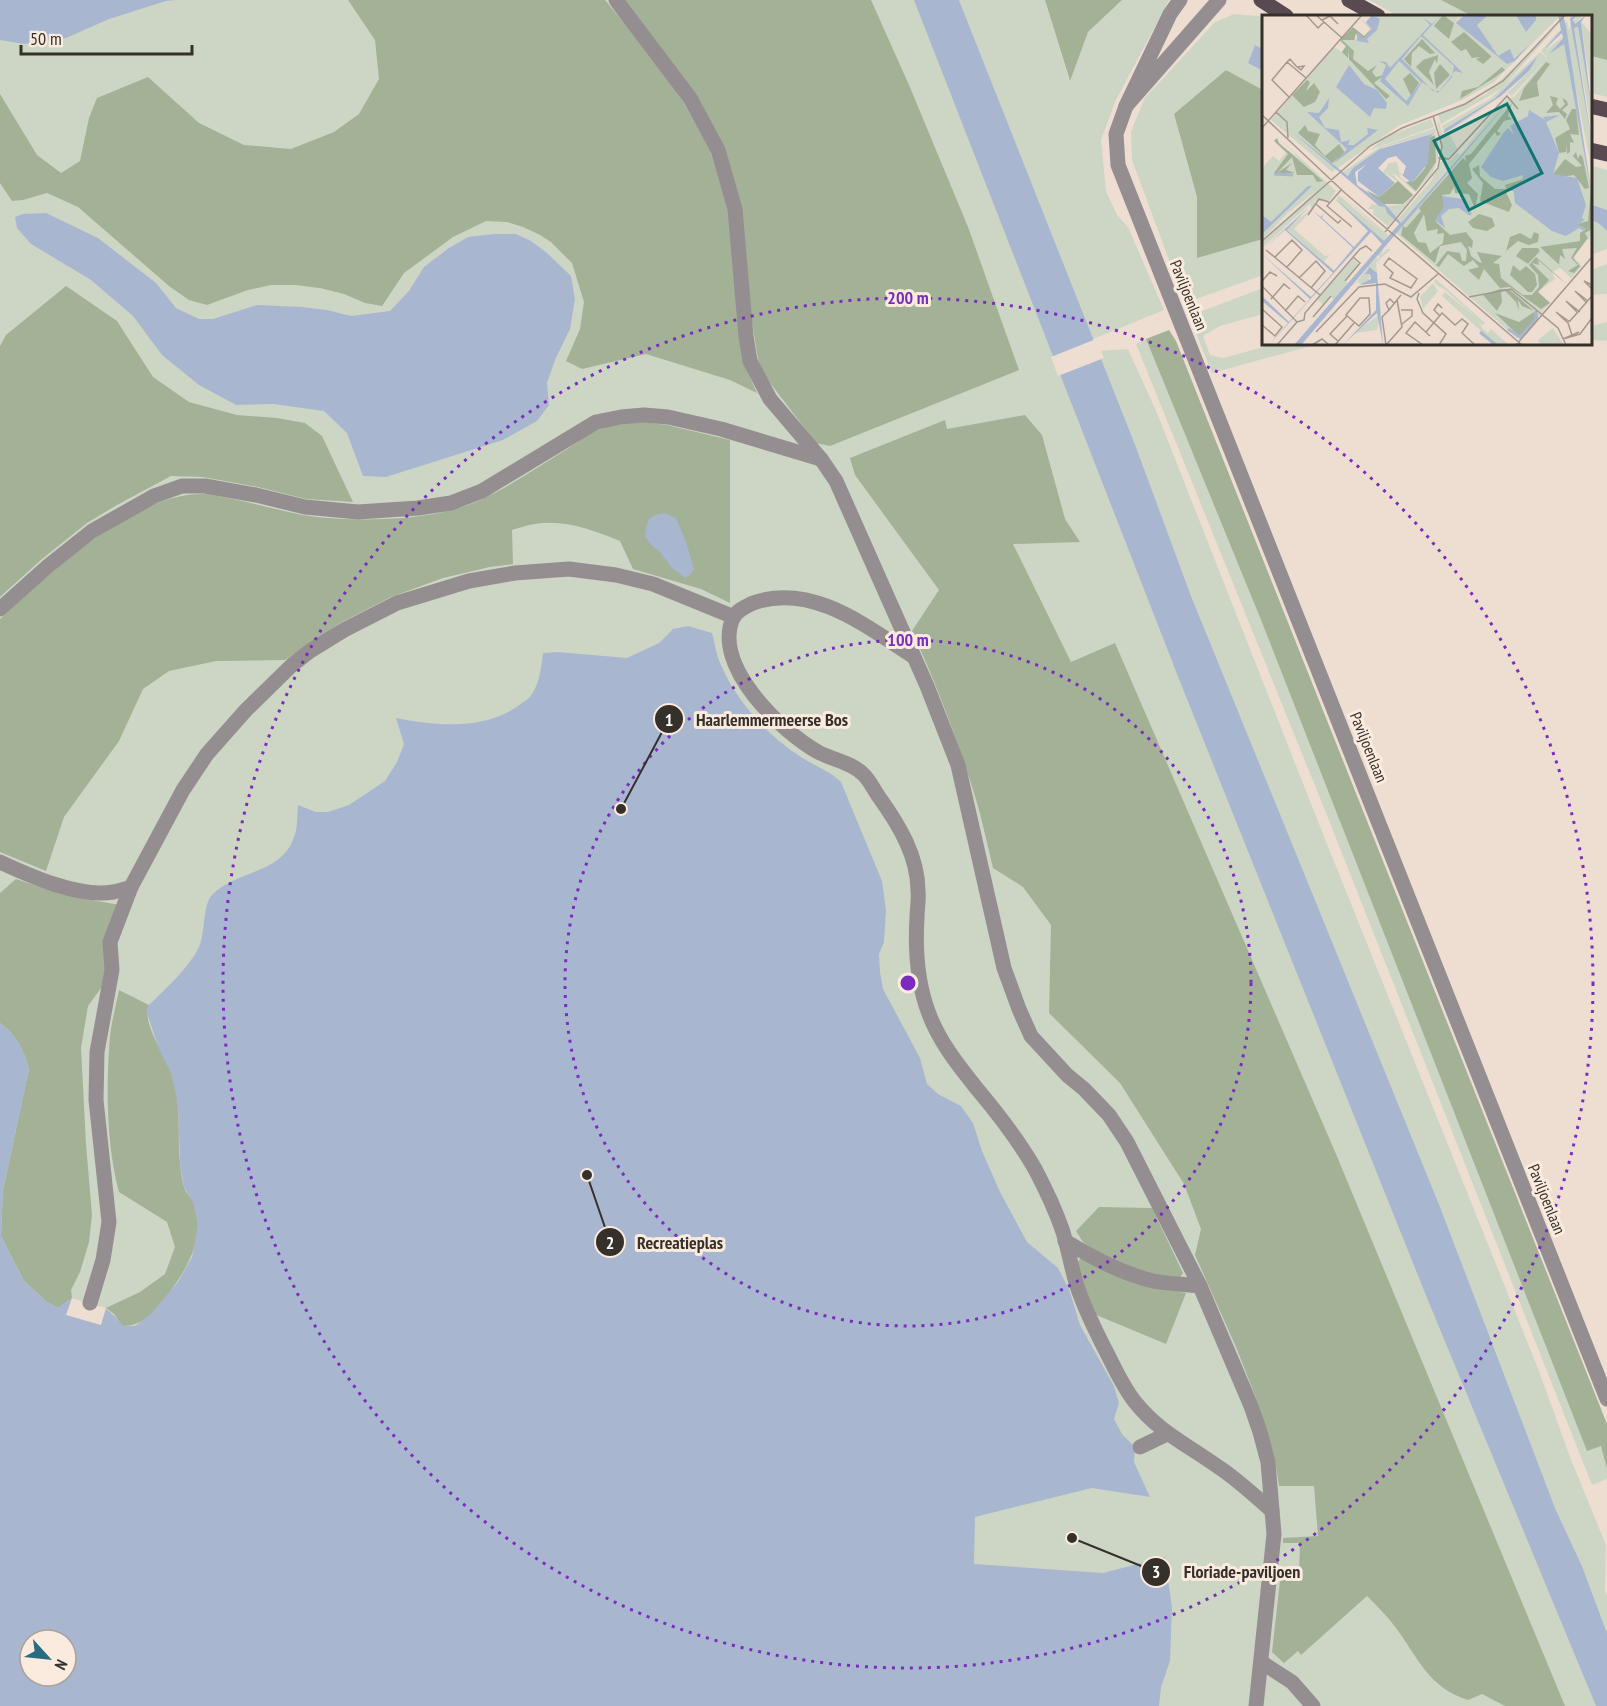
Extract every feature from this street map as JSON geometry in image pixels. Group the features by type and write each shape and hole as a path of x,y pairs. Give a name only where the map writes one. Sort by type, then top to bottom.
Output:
{"main road":[{"path":"1262,0 1284,15"},
{"path":"1349,0 1376,15"},
{"path":"1592,106 1607,110"},
{"path":"1592,150 1607,154"}],"street":[{"path":"616,0 690,98 718,150 735,209 750,361 770,399 821,459 836,481 940,719 958,765 1004,968 1030,1036 1109,1115 1127,1142 1200,1286 1251,1406 1268,1462 1274,1534 1256,1706"},
{"name":"Paviljoenlaan","path":"1180,0 1170,14 1126,106 1116,134 1118,165 1607,1399"},
{"name":"Paviljoenlaan","path":"1126,106 1219,0"},
{"path":"0,609 92,531 154,496 182,486 206,486 305,507 358,512 418,508 451,502 482,491 596,422 644,415 668,417 721,429 821,459"},
{"path":"90,1303 102,1260 109,1222 96,1100 97,1052 111,970 110,942 131,887 183,790 207,754 246,710 277,678 310,651 344,630 397,603 469,581 515,573 569,569 616,575 653,584 734,616"},
{"path":"914,657 832,608 788,597 766,599 739,610 734,616 730,632 730,648 740,675 754,698 798,739 822,754 844,762 863,773 898,827 916,870 919,892 916,950 920,987 930,1016 947,1052 1014,1135 1035,1170 1062,1230 1077,1286 1095,1332 1122,1383 1152,1420 1167,1434 1238,1481 1272,1511"},
{"path":"0,861 49,883 87,892 111,893 131,887"},
{"path":"1065,1241 1123,1272 1155,1282 1200,1286"},
{"path":"1140,1447 1167,1434"},
{"path":"1261,1662 1292,1682 1313,1706"}],"green space":[{"path":"0,0 923,0 1598,1706 0,1706"},
{"path":"348,0 605,0 652,56 684,103 710,150 728,209 743,362 757,393 730,380 646,354 582,369 566,361 580,329 584,302 572,263 551,242 540,235 507,222 486,221 453,237 404,273 382,306 365,303 344,294 320,288 295,285 271,285 248,290 207,305 189,300 169,286 78,207 47,193 12,201 0,183 0,94 37,155 61,173 80,161 89,118 97,98 148,77 199,123 244,145 291,149 334,132 359,114 379,79 375,40"},
{"path":"624,0 871,0 968,227 1019,370 830,446 816,443 764,375 758,359 724,148"},
{"path":"959,0 1045,0 1069,80 1088,32 1122,0 1169,0 1115,102 1101,140 1106,191 1117,215 1128,227 1164,310 1093,339"},
{"path":"1045,0 1122,0 1088,32 1070,81"},
{"path":"1369,0 1441,0 1470,15 1396,15"},
{"path":"1441,0 1607,0 1607,60 1592,56 1592,15 1470,15"},
{"path":"1234,14 1262,18 1262,48 1255,45 1248,63 1262,70 1262,89 1226,70 1174,114 1197,197 1197,257 1262,239 1262,275 1185,303 1132,160 1131,132 1144,99 1215,22"},
{"path":"1592,56 1607,60 1607,97 1592,93"},
{"path":"1226,70 1262,89 1262,239 1197,258 1197,197 1174,114"},
{"path":"1592,165 1607,170 1607,210 1592,204"},
{"path":"1592,221 1607,231 1607,249 1592,255"},
{"path":"1607,264 1607,294 1592,295 1592,270"},
{"path":"66,286 117,321 153,377 189,402 237,415 305,423 322,436 353,502 306,499 203,477 171,476 87,523 0,597 0,346 6,335"},
{"path":"1262,288 1262,314 1220,326 1203,336 1210,355 1223,358 1271,345 1318,345 1212,373 1189,316"},
{"path":"1607,322 1607,341 1592,340 1592,326"},
{"path":"1169,330 1176,341 1607,1424 1607,1469 1601,1446 1587,1451 1261,620 1146,339"},
{"path":"1146,339 1261,620 1587,1450 1601,1445 1607,1479 1592,1485 1322,803 1136,344"},
{"path":"1128,349 1157,413 1539,1371 1570,1457 1606,1545 1607,1633 1191,596 1098,351"},
{"path":"1025,415 1042,435 1065,519 1080,542 1013,544 1071,662 1115,643 1336,1154 1565,1706 1505,1706 1482,1694 1468,1700 1443,1688 1426,1671 1393,1624 1367,1596 1301,1655 1298,1651 1284,1663 1272,1652 1281,1572 1299,1573 1300,1543 1283,1543 1283,1538 1318,1536 1314,1486 1279,1486 1275,1460 1258,1403 1195,1255 1201,1229 1184,1184 1120,1083 1049,1013 1051,925 1023,887 993,868 978,805 961,754 912,631 939,590 855,475 850,458 945,420 947,429"},
{"path":"644,422 730,440 730,603 701,589 633,569 620,541 589,529 568,524 546,523 512,530 513,564 443,578 391,597 340,623 285,660 216,661 169,671 143,689 119,741 64,817 46,871 0,852 0,619 43,580 94,539 149,506 177,497 205,494 320,517 378,519 435,514 467,505 496,492 599,429"},
{"path":"16,879 64,895 120,905 104,984 88,1006 81,1048 92,1215 89,1242 80,1272 71,1290 72,1298 58,1308 47,1302 24,1281 1,1236 3,1190 29,1069 19,1043 0,1023 0,893"},
{"path":"119,990 149,1005 148,1020 171,1072 177,1094 182,1176 185,1190 193,1201 198,1227 193,1252 181,1276 166,1297 147,1318 136,1324 122,1326 114,1314 106,1308 140,1292 165,1274 175,1247 167,1222 119,1192 115,1174 109,1134 108,1074 110,1036"},
{"path":"1099,1207 1152,1208 1183,1273 1178,1280 1154,1276 1099,1254 1083,1242 1076,1231"},
{"path":"1080,1259 1155,1287 1186,1293 1166,1344 1094,1314 1077,1263"}],"water":[{"path":"0,0 176,0 109,19 66,38 24,44 0,40"},
{"path":"914,0 959,0 1136,447 1191,596 1440,1207 1555,1508 1582,1566 1607,1633 1607,1706 1596,1706 1427,1298 1179,679"},
{"path":"1255,45 1262,48 1262,70 1248,63"},
{"path":"1592,205 1607,210 1607,231 1592,220"},
{"path":"46,213 98,238 156,283 176,308 199,319 213,319 257,305 302,307 351,316 390,311 409,291 424,267 449,248 468,237 516,234 531,241 547,253 571,276 575,299 570,329 547,383 549,405 537,421 503,440 386,477 363,476 347,433 324,411 273,404 236,405 199,385 162,355 133,316 91,280 31,244 17,228 15,217 23,214"},
{"path":"665,513 676,518 686,542 694,569 685,578 672,568 645,536 649,520 655,515"},
{"path":"688,626 712,633 718,657 727,678 753,715 786,747 841,782 882,881 886,910 884,942 879,954 883,989 920,1058 927,1084 938,1094 961,1106 973,1123 982,1151 1000,1192 1027,1242 1058,1268 1069,1289 1080,1325 1114,1386 1119,1403 1114,1419 1122,1434 1135,1447 1134,1462 1150,1497 1092,1488 975,1517 974,1564 1103,1573 1165,1557 1172,1608 1170,1661 1161,1687 1159,1706 0,1706 0,1023 19,1043 29,1069 3,1190 1,1236 24,1281 47,1302 58,1308 72,1298 112,1313 123,1326 135,1326 149,1316 178,1282 192,1257 198,1225 193,1202 184,1187 180,1163 178,1104 171,1073 159,1049 147,1013 148,1006 183,971 195,955 203,933 207,904 213,894 234,880 280,858 288,849 295,833 298,805 316,812 328,812 349,805 385,781 397,762 404,744 396,718 428,723 461,724 493,718 508,712 531,695 541,669 543,653 558,652 627,658 659,643 673,629"}],"pier":[{"path":"1096,339 1104,358 1058,376 1051,357"},
{"path":"72,1298 106,1308 101,1325 66,1315"}],"place":[{"name":"Haarlemmermeerse Bos","path":"621,809"},
{"name":"Recreatieplas","path":"587,1175"},
{"name":"Floriade-paviljoen","path":"1072,1538"}]}
